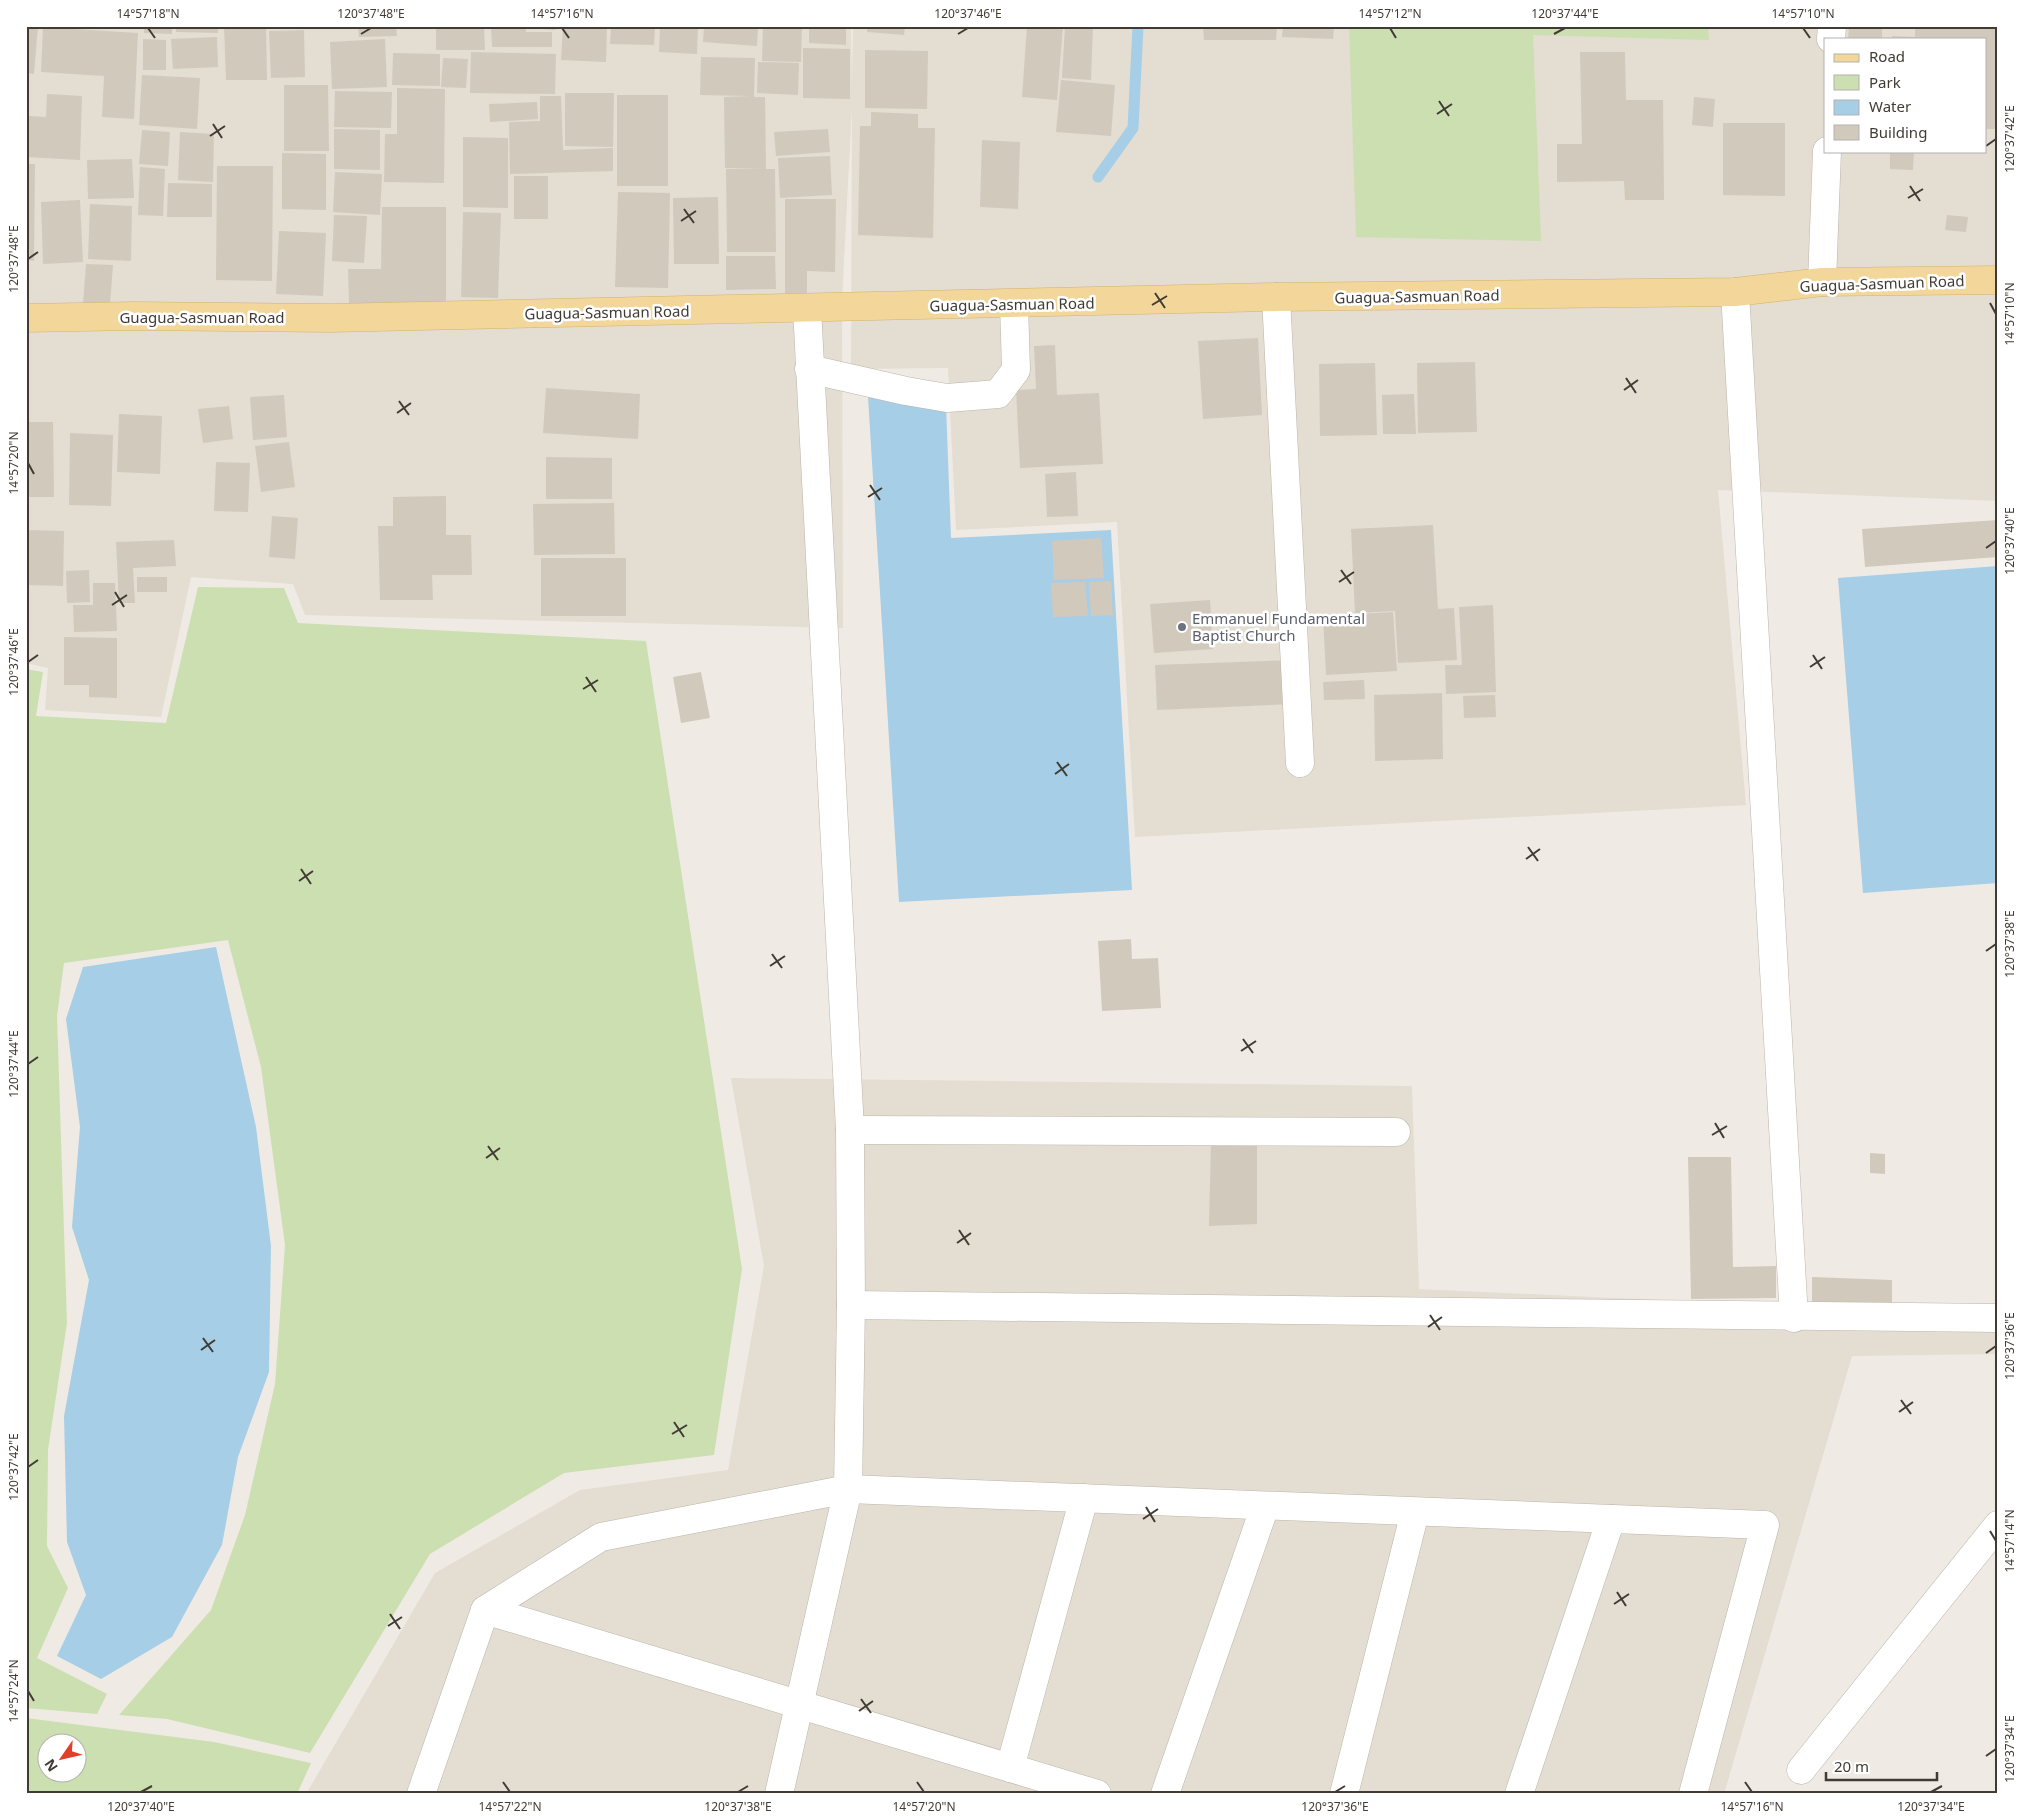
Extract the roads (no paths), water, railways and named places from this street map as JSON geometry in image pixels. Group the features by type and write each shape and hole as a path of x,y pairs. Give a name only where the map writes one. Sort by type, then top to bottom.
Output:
{"main road":[{"name":"Guagua-Sasmuan Road","path":"26,318 134,316 331,318 1276,298 1735,292 1822,282 1998,280"}],"street":[{"path":"1822,282 1827,152"},
{"path":"1735,292 1794,1318"},
{"path":"1276,298 1300,763"},
{"path":"809,369 906,392 948,398 998,394 1016,370 1014,304"},
{"path":"779,1794 848,1489 851,1305 850,1130 807,308"},
{"path":"850,1130 1396,1132"},
{"path":"851,1305 1794,1318 1836,1316 1998,1318"},
{"path":"421,1794 485,1610 601,1537 848,1489 1765,1525 1693,1794"},
{"path":"1010,1768 1084,1498"},
{"path":"1165,1794 1264,1506"},
{"path":"1344,1794 1415,1512"},
{"path":"1519,1794 1610,1519"},
{"path":"1801,1770 1998,1525"},
{"path":"485,1610 1097,1794"}],"water":[{"path":"868,397 946,405 951,538 1111,530 1132,890 899,902"},
{"path":"1998,566 1998,883 1863,893 1838,578"},
{"path":"216,947 256,1127 271,1246 269,1372 238,1457 222,1545 172,1637 101,1679 57,1656 86,1595 67,1542 64,1416 89,1280 72,1227 80,1127 66,1019 83,967"}],"waterway":[{"path":"1098,177 1133,128 1138,26"}],"place":[{"name":"Emmanuel Fundamental Baptist Church","path":"1182,627"}]}
